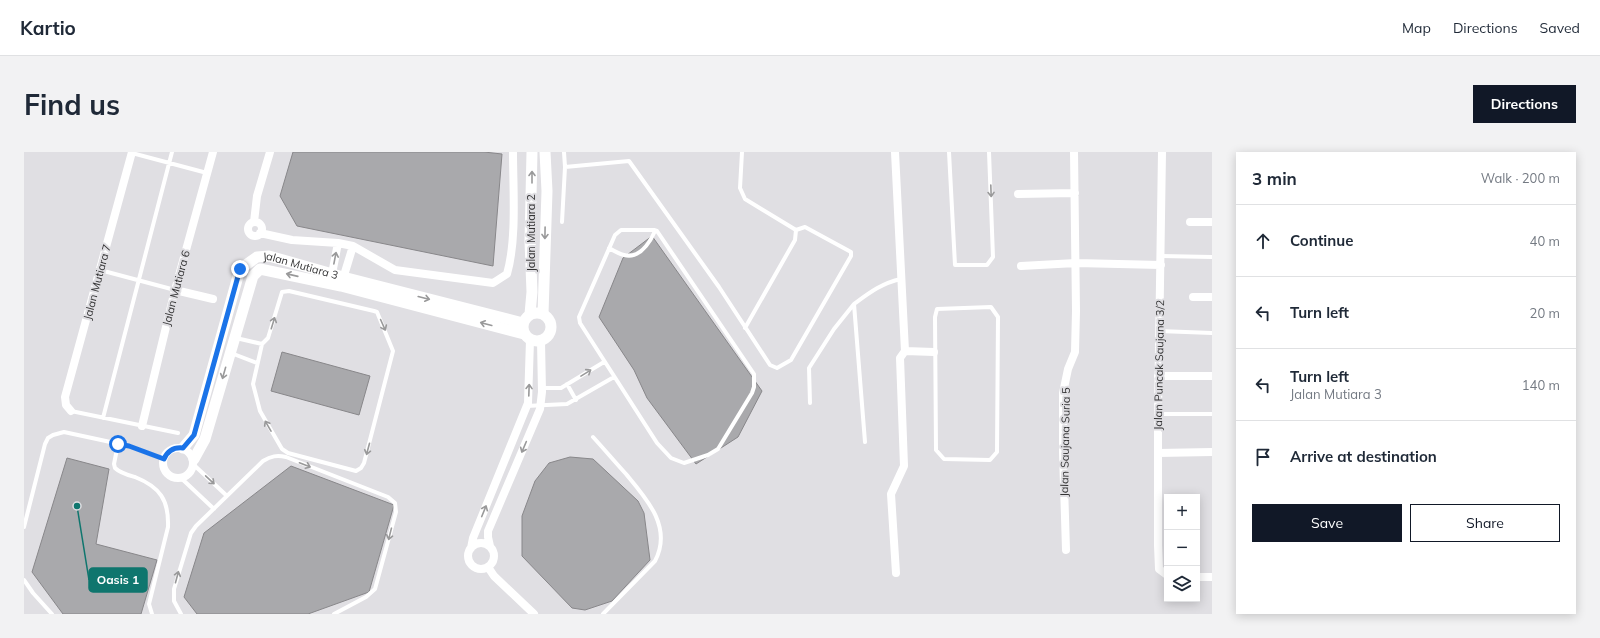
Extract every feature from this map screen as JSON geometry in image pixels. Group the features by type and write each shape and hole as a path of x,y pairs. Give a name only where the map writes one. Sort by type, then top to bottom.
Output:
{"street":[{"name":"Jalan Mutiara 6","path":"142,426 175,290 213,152"},
{"path":"270,152 257,196 254,222 249,226 249,232 253,236 260,233 292,240 338,243 353,246 395,270 493,283 507,274 510,264 513,220 513,152"},
{"name":"Jalan Mutiara 2","path":"530,330 532,292 530,241 532,152"},
{"name":"Jalan Mutiara 2","path":"543,314 547,190 545,152"},
{"path":"895,152 900,279 905,351 900,358 904,466 891,494 896,573"},
{"name":"Jalan Saujana Suria 5","path":"1066,550 1063,393 1068,370 1075,352 1076,263 1074,152"},
{"name":"Jalan Puncak Saujana 3/2","path":"1162,152 1158,376 1158,559 1159,569 1164,573"},
{"name":"Jalan Mutiara 7","path":"71,411 66,405 65,396 132,153"},
{"path":"1018,194 1075,192"},
{"path":"1190,222 1212,222"},
{"path":"337,280 338,243"},
{"path":"337,280 353,246"},
{"name":"Jalan Mutiara 3","path":"183,448 194,435 240,269 258,257 270,256 337,280 530,330 534,313 543,314"},
{"path":"1021,266 1076,263 1161,265"},
{"name":"Jalan Mutiara 3","path":"194,462 205,439 253,276 260,269 337,280"},
{"path":"175,290 213,299"},
{"path":"1194,297 1212,297"},
{"path":"530,330 547,337 551,329 550,320 543,314"},
{"path":"530,330 541,388 540,405 488,531 490,546 495,556 492,564 488,567 480,569 472,566 468,558 468,554 526,406 528,396 530,330"},
{"path":"905,351 934,352"},
{"path":"1158,376 1212,376"},
{"path":"173,448 183,448 188,450 194,462 189,473 181,478 176,478 167,473 164,469 164,459 166,454 173,448"},
{"path":"1158,453 1212,452"},
{"path":"471,548 480,543 490,546"},
{"path":"488,567 494,576 534,614"},
{"path":"1200,577 1212,577"}],"lane":[{"path":"103,418 172,152"},
{"path":"562,222 565,167 564,152"},
{"path":"565,167 629,161 719,287 770,365 777,368 791,360 851,256 851,252 805,227 796,230 745,199 740,188 742,152"},
{"path":"950,152 955,265 987,265 993,257 989,152"},
{"path":"132,153 208,173"},
{"path":"621,230 655,231 753,371 754,387 750,398 718,449 708,455 684,463 671,458 657,443 582,329 579,317 609,248 615,235 621,230"},
{"path":"745,328 794,240 796,230"},
{"path":"609,248 624,255 635,254 644,249 650,242 655,231"},
{"path":"1161,256 1212,257"},
{"path":"100,270 175,290"},
{"path":"810,403 810,368 834,329 854,304 889,281 900,279"},
{"path":"285,291 377,312 393,351 364,463 360,468 356,471 288,453 282,449 260,411 253,384 262,344 268,338 282,292 285,291"},
{"path":"854,304 865,442"},
{"path":"991,307 998,317 997,452 990,460 944,459 936,450 934,352 935,318 937,309 991,307"},
{"path":"1159,331 1212,333"},
{"path":"234,337 262,344"},
{"path":"230,353 257,363"},
{"path":"541,388 557,389 604,362"},
{"path":"526,406 567,404 614,377"},
{"path":"567,384 576,400"},
{"path":"71,411 178,433"},
{"path":"1158,414 1212,414"},
{"path":"24,527 48,438 58,433 64,432 129,446 164,459"},
{"path":"593,437 650,503 658,518 660,538 659,550 655,561 603,614"},
{"path":"118,444 114,464 115,468 142,480 162,495 168,514 168,527 149,604 152,614"},
{"path":"181,614 174,601 174,595 187,541 191,533 196,526 263,461 270,457 278,456 286,457 392,499 396,508 375,589 366,597 334,614"},
{"path":"194,462 227,496"},
{"path":"181,478 214,509"},
{"path":"24,580 52,614"}],"building":[{"path":"293,152 484,152 502,154 493,266 297,226 280,196"},
{"path":"652,236 762,391 738,437 696,464 647,398 634,370 599,317 623,258"},
{"path":"282,352 370,376 359,415 271,391"},
{"path":"570,457 593,459 638,501 644,513 650,560 612,601 585,610 572,608 522,556 522,516 535,481 549,463"},
{"path":"67,458 109,469 96,544 157,560 141,614 63,614 32,572"},
{"path":"291,466 394,505 369,592 308,614 197,614 184,597 204,533"}],"place":[{"name":"Oasis 1","path":"77,506"}],"route":[{"path":"118,444 129,446 164,459 166,454 173,448 183,448 190,442 194,435 240,269"}]}
